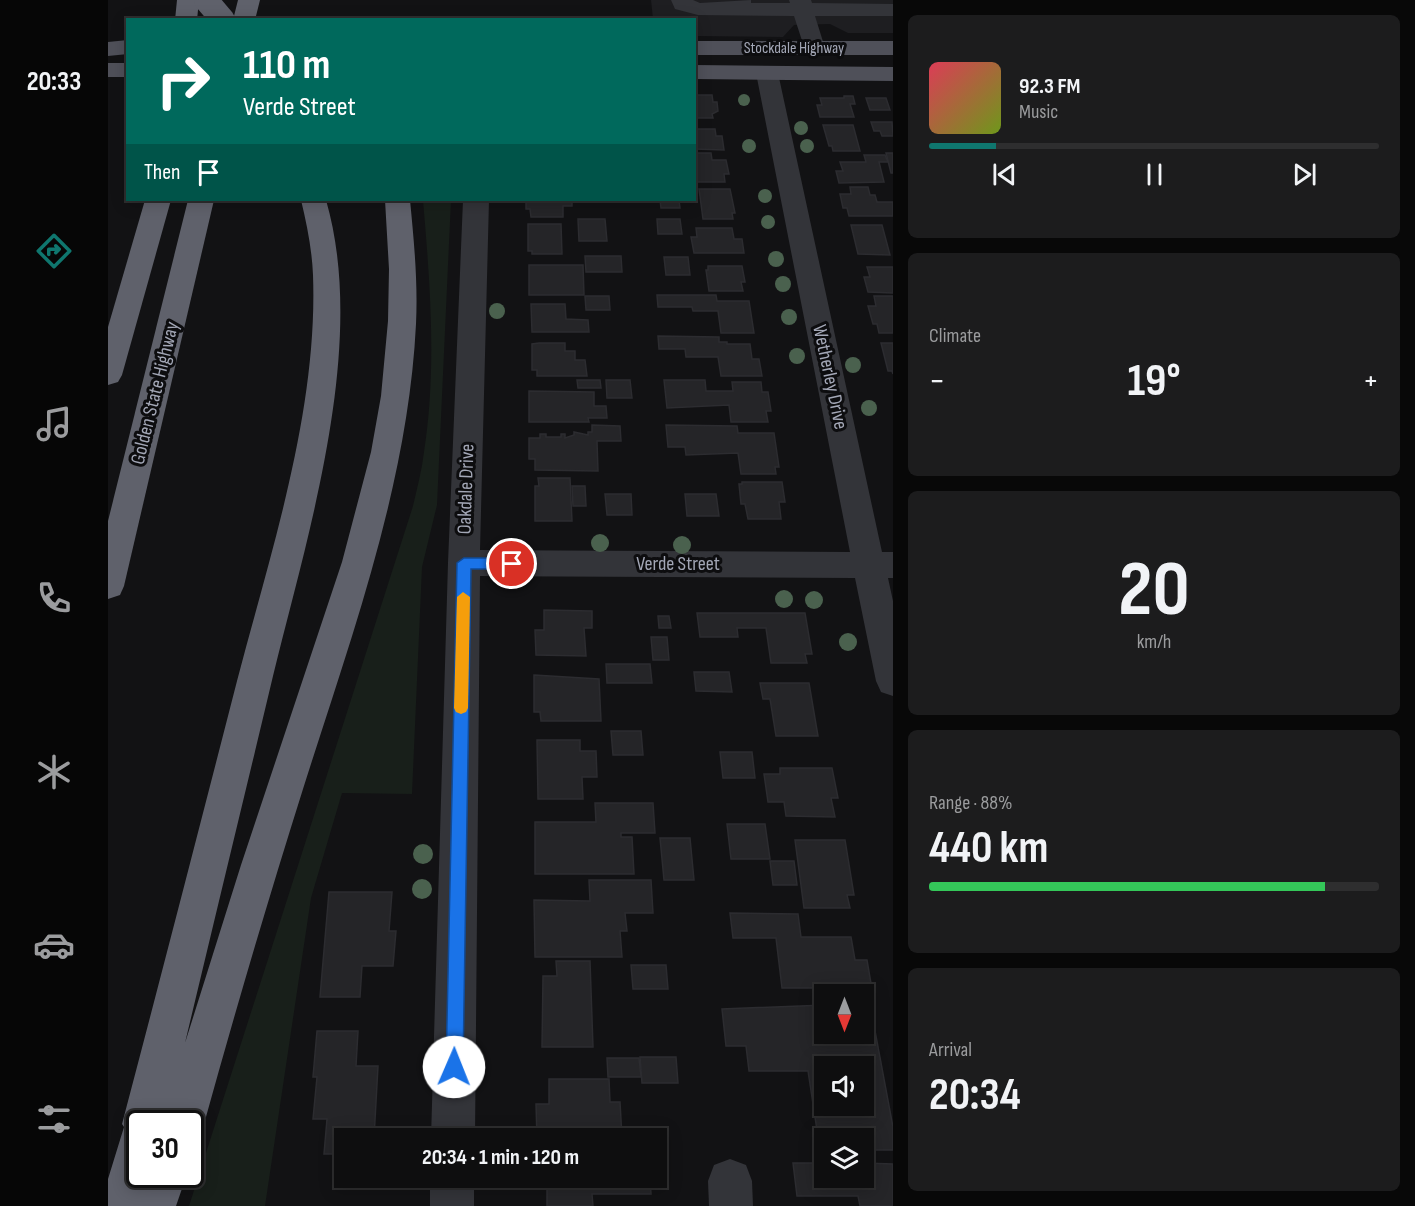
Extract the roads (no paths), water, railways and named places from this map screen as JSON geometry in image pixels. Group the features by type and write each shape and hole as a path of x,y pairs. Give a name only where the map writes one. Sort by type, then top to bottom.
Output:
{"highway":[{"path":"186,18 188,0"},
{"path":"206,0 221,18"},
{"path":"212,18 217,0"},
{"path":"244,18 249,0"},
{"path":"108,375 158,201"},
{"name":"Golden State Highway","path":"108,586 201,201"},
{"path":"186,1110 255,878 356,568 382,468 402,338 403,269 397,201"},
{"path":"148,1110 293,528 316,423 326,333 325,273 317,210"},
{"path":"123,1206 128,1188"},
{"path":"154,1206 160,1188"}],"main road":[{"path":"108,49 126,47"},
{"name":"Stockdale Highway","path":"696,48 893,48"},
{"path":"696,63 792,60 808,55 813,48"},
{"path":"108,70 126,70"},
{"name":"Stockdale Highway","path":"696,72 893,74"}],"street":[{"path":"682,0 683,4 698,9 741,5 801,5 893,10"},
{"path":"801,5 813,48"},
{"name":"Wetherley Drive","path":"767,73 881,565 893,681"},
{"name":"Oakdale Drive","path":"453,1128 464,563 476,201"},
{"name":"Verde Street","path":"464,563 881,565"},
{"path":"452,1188 452,1206"}]}
